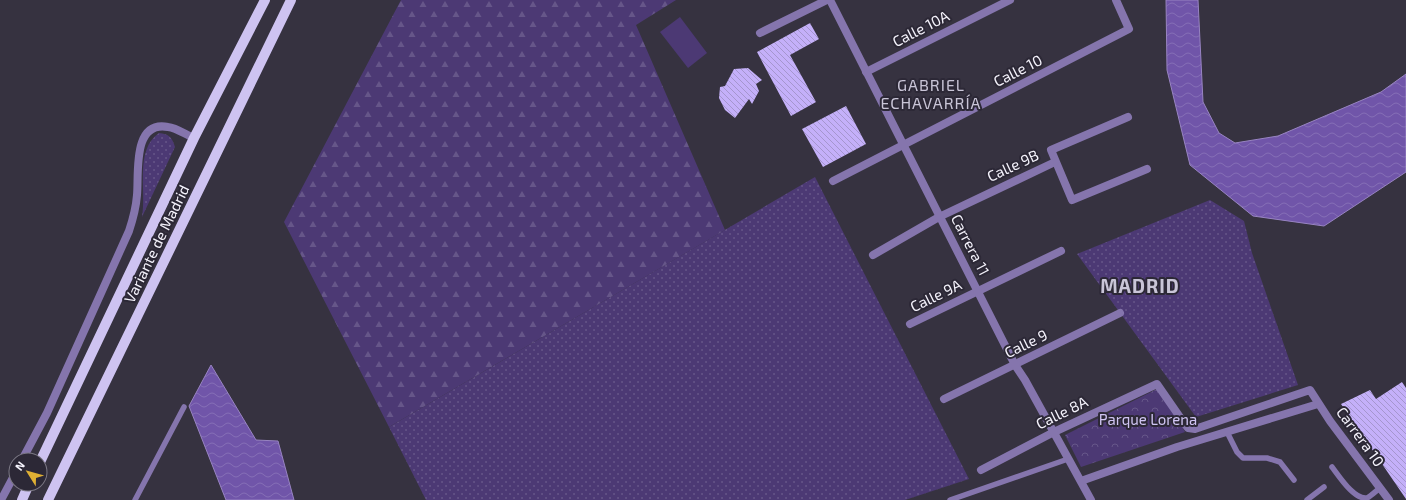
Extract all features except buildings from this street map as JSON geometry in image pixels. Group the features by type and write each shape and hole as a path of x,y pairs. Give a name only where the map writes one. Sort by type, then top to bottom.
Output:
{"main road":[{"name":"Variante de Madrid","path":"45,452 194,138 264,0"},
{"name":"Variante de Madrid","path":"48,500 291,0"}],"street":[{"path":"760,33 829,0"},
{"name":"Carrera 11","path":"829,0 1015,365 1091,500"},
{"name":"Calle 10A","path":"866,72 1010,0"},
{"name":"Calle 10","path":"833,181 1129,29 1116,0"},
{"name":"Calle 9B","path":"873,255 939,217 1055,162 1051,150 1128,117"},
{"path":"26,452 47,413 129,231 135,213 139,149 146,135 157,127 169,127 194,138"},
{"path":"1055,162 1072,200 1148,169"},
{"name":"Calle 9A","path":"910,324 1061,251"},
{"name":"Calle 9","path":"944,400 1120,313"},
{"name":"Calle 8A","path":"981,470 1054,432 1157,384 1188,428 1195,429 1310,390"},
{"name":"Carrera 10","path":"1310,390 1318,404 1389,500"},
{"path":"1081,481 1177,447 1318,404"},
{"path":"1,500 8,487"}],"lane":[{"path":"135,500 184,407"},
{"path":"1227,432 1236,452 1243,458 1267,458 1280,462 1294,480"},
{"path":"950,500 1068,459"},
{"path":"1332,467 1354,495 1360,499 1366,498 1380,488"},
{"path":"1307,500 1324,487"}],"green space":[{"path":"401,0 676,0 636,25 725,230 389,427 284,222"},
{"path":"680,17 707,53 688,68 660,32"},
{"path":"159,133 170,137 175,147 142,217 143,172 146,150 151,140"},
{"path":"815,177 969,479 905,500 426,500 389,427"},
{"path":"1210,200 1244,221 1252,253 1298,385 1196,417 1077,254"},
{"name":"Parque Lorena","path":"1159,388 1185,432 1081,467 1065,435"}],"water":[{"path":"1166,0 1198,0 1203,102 1219,133 1235,143 1278,136 1381,92 1406,74 1406,172 1324,226 1253,216 1190,165 1167,70"},
{"path":"211,365 256,440 278,441 294,500 226,500 189,406"}],"district":[{"name":"GABRIEL ECHAVARRÍA","path":"931,94"},
{"name":"MADRID","path":"1140,286"}]}
